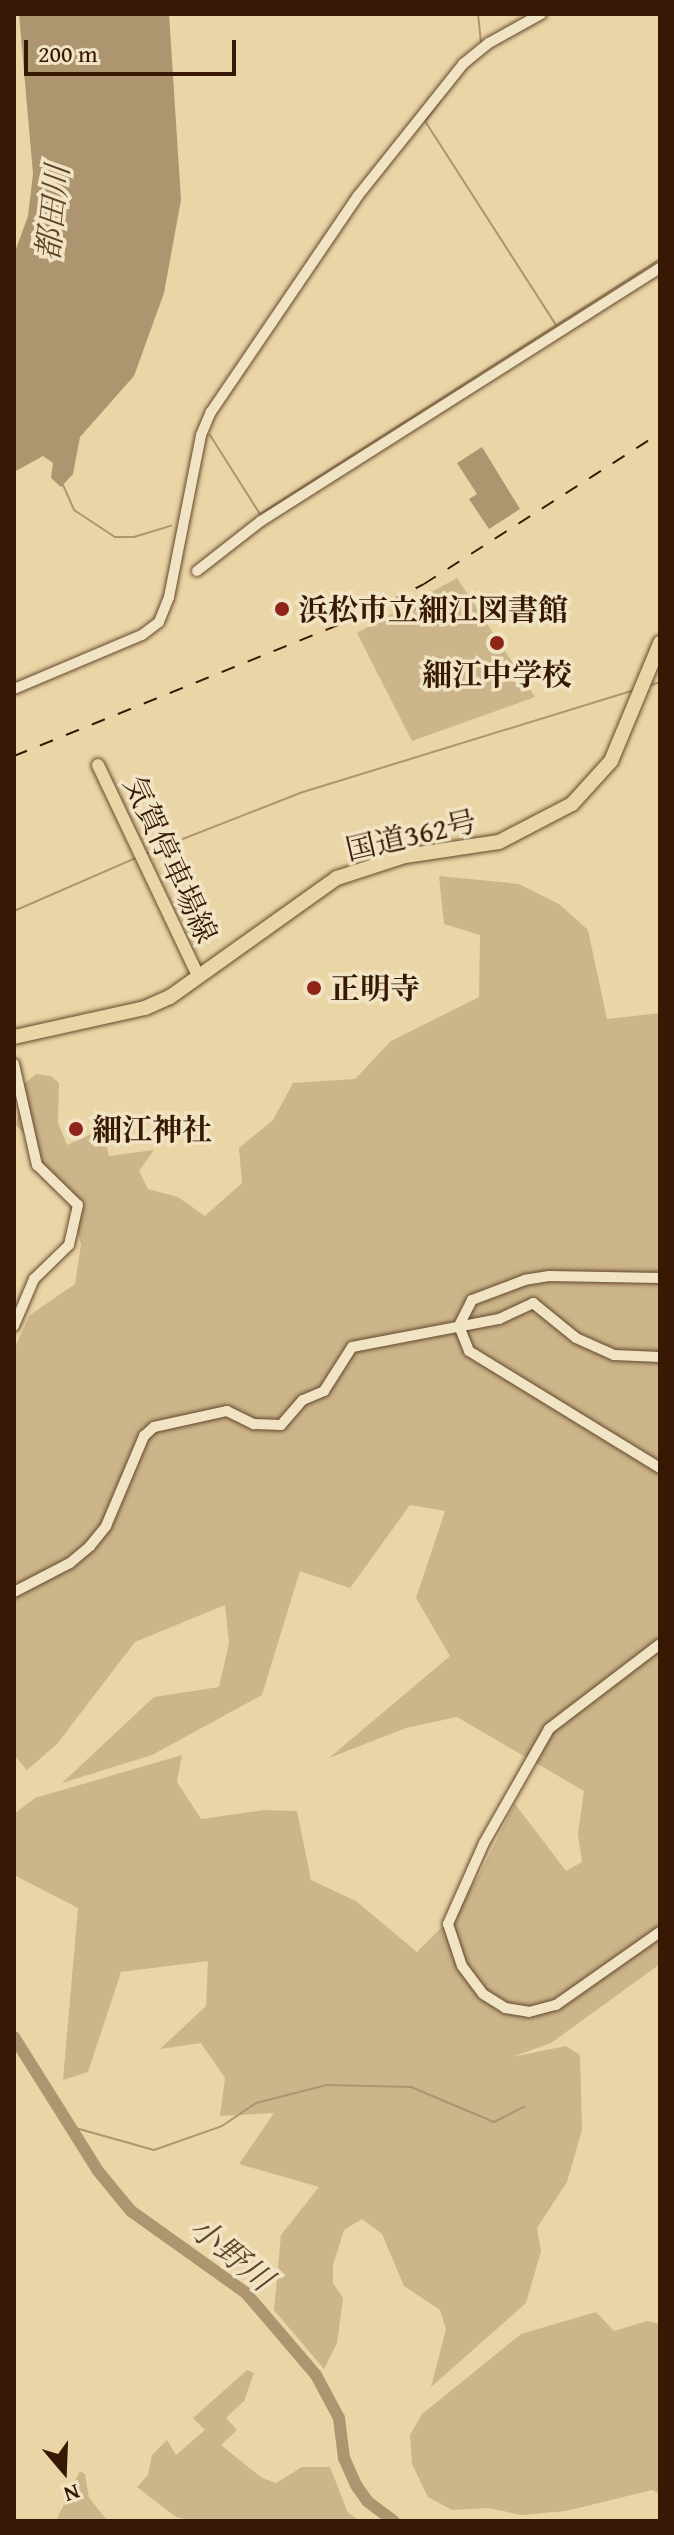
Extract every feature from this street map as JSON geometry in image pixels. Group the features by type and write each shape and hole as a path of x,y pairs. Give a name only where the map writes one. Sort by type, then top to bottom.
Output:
{"highway":[{"name":"国道362号","path":"14,1037 145,1008 198,976 337,878 405,856 499,842 572,804 611,761 660,643"}],"main road":[{"name":"気賀停車場線","path":"98,765 198,976"}],"street":[{"path":"14,689 136,638 159,622 169,597 207,418 357,197 463,64 541,14"},
{"path":"197,571 261,521 660,268"},
{"path":"14,1064 37,1165 78,1205 69,1245 34,1279 14,1326"},
{"path":"660,1278 563,1275 525,1280 472,1300 459,1326 469,1351 660,1468"},
{"path":"14,1592 59,1570 90,1546 106,1526 144,1436 154,1427 227,1411 254,1424 281,1425 303,1400 324,1391 352,1347 499,1319 533,1303 576,1338 614,1355 660,1357"},
{"path":"660,1644 549,1729 484,1843 448,1924 462,1966 483,1994 505,2008 529,2012 556,2005 660,1932"}],"shaded area":[{"path":"457,578 535,697 412,741 357,633"},
{"path":"439,876 519,884 559,904 588,930 607,1019 660,1013 660,1964 551,2043 512,2057 566,2046 580,2055 582,2130 567,2182 537,2228 541,2251 526,2303 431,2387 446,2329 440,2310 404,2286 382,2234 362,2219 344,2230 333,2265 333,2283 343,2298 337,2343 324,2369 274,2310 281,2235 319,2187 239,2164 274,2113 220,2116 225,2078 201,2043 160,2049 206,2006 208,1961 121,1972 88,2072 63,2080 78,1908 14,1875 14,1814 35,1798 182,1755 177,1782 201,1819 264,1810 297,1811 311,1880 356,1901 417,1952 450,1919 478,1877 515,1804 566,1871 582,1862 578,1834 584,1791 457,1717 406,1728 329,1758 450,1656 416,1598 445,1511 410,1505 350,1588 300,1571 262,1695 152,1755 62,1783 154,1697 219,1687 229,1643 225,1605 135,1642 57,1744 27,1770 14,1755 14,1349 30,1315 75,1284 81,1244 69,1204 44,1172 38,1147 16,1125 23,1085 36,1074 51,1076 59,1083 58,1123 67,1145 103,1129 109,1156 154,1150 139,1171 148,1189 178,1197 205,1216 242,1183 239,1148 273,1120 293,1083 355,1079 391,1041 479,997 480,935 444,924"},
{"path":"596,2312 614,2331 647,2321 660,2324 660,2494 652,2490 566,2511 521,2515 489,2508 452,2510 428,2497 412,2464 410,2435 422,2414 521,2334"},
{"path":"247,2370 254,2373 244,2401 226,2418 237,2430 221,2445 262,2478 276,2483 302,2467 330,2467 348,2513 361,2521 194,2521 176,2517 137,2487 148,2475 152,2455 167,2440 176,2455 205,2430 193,2418"},
{"path":"80,2471 85,2474 89,2498 108,2521 56,2521"}],"water":[{"name":"都田川","path":"19,14 169,14 181,200 164,293 134,376 80,437 73,474 61,487 51,478 53,463 43,456 14,472 16,249 28,216 33,174"},
{"path":"482,447 520,509 489,529 469,499 477,494 457,463"}],"waterway":[{"path":"478,14 481,43"},
{"path":"441,100 425,121 556,325"},
{"path":"210,435 260,514 660,259"},
{"path":"63,485 74,510 115,537 134,537 171,526"},
{"path":"648,686 660,682"},
{"path":"147,853 303,792 634,690"},
{"path":"14,911 138,857"},
{"name":"小野川","path":"14,2037 98,2171 131,2211 246,2293 316,2375 339,2418 344,2458 356,2485 367,2501 394,2521"},
{"path":"72,2127 154,2150 222,2126 256,2103 327,2085 411,2087 494,2122 524,2107"}],"railway":[{"path":"14,756 366,614 424,584 660,433"}],"place":[{"name":"浜松市立細江図書館","path":"282,609"},
{"name":"細江中学校","path":"497,643"},
{"name":"正明寺","path":"314,988"},
{"name":"細江神社","path":"76,1129"}]}
